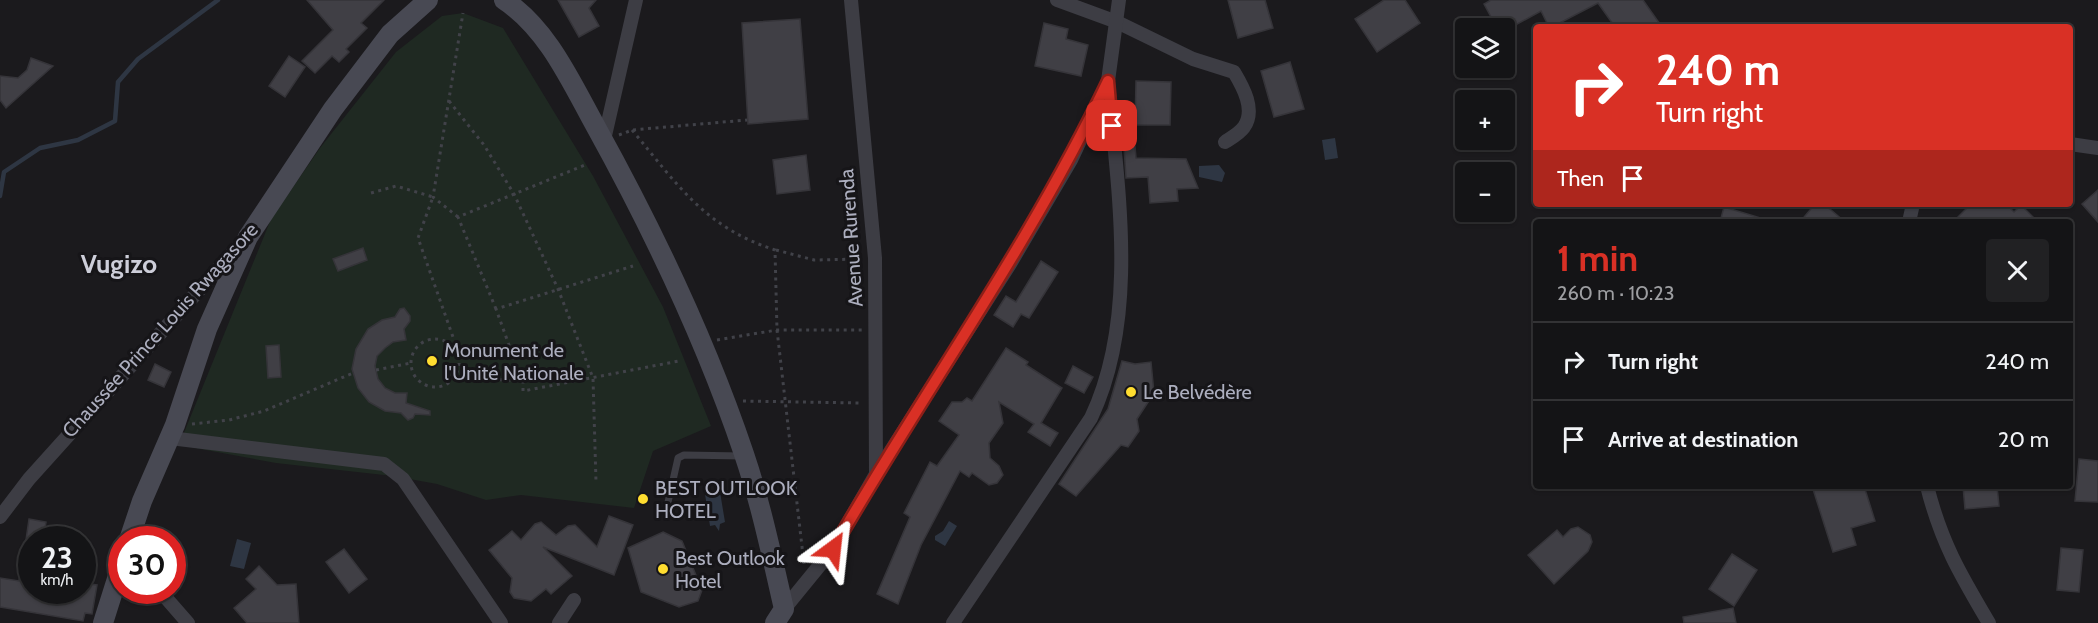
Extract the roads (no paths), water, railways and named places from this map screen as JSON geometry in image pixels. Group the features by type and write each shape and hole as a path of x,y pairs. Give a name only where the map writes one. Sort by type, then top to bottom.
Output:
{"street":[{"name":"Chaussée Prince Louis Rwagasore","path":"0,517 29,479 248,237 310,142 361,72 390,34 428,0"},
{"path":"504,0 522,12 548,44 604,140 652,232 702,343 745,456 780,616"},
{"path":"604,140 636,0"},
{"name":"Avenue Rurenda","path":"851,0 875,258 876,474"},
{"path":"1057,0 1117,22 1193,59 1234,72 1246,97 1249,115 1244,127 1225,142"},
{"path":"953,623 1091,418 1109,374 1116,331 1121,246 1108,81 1119,0"},
{"path":"780,616 833,549 876,474 1010,264 1071,159 1108,81"},
{"path":"2073,144 2098,148"},
{"path":"134,526 142,501 173,431 207,329 248,237"},
{"path":"173,431 384,464 403,479 501,623"},
{"path":"1928,489 1936,522 1950,556 1989,623"},
{"path":"559,623 574,600"},
{"path":"103,623 109,604"},
{"path":"171,604 188,623"}],"lane":[{"path":"666,511 678,458 684,455 745,456"}],"water":[{"path":"1335,138 1338,158 1325,160 1322,140"},
{"path":"1219,165 1225,173 1222,182 1199,177 1199,166"},
{"path":"720,492 725,522 720,524 719,531 715,525 710,526 705,494"},
{"path":"949,521 957,526 945,546 935,540 935,536 943,531"},
{"path":"237,539 251,543 244,569 230,566"}],"waterway":[{"path":"0,196 4,172 40,148 78,140 115,121 118,82 138,59 218,0"}],"place":[{"name":"Monument de l'Unité Nationale","path":"432,361"},
{"name":"Le Belvédère","path":"1131,392"},
{"name":"BEST OUTLOOK HOTEL","path":"643,499"},
{"name":"Best Outlook Hotel","path":"663,569"}],"district":[{"name":"Vugizo","path":"119,264"}]}
